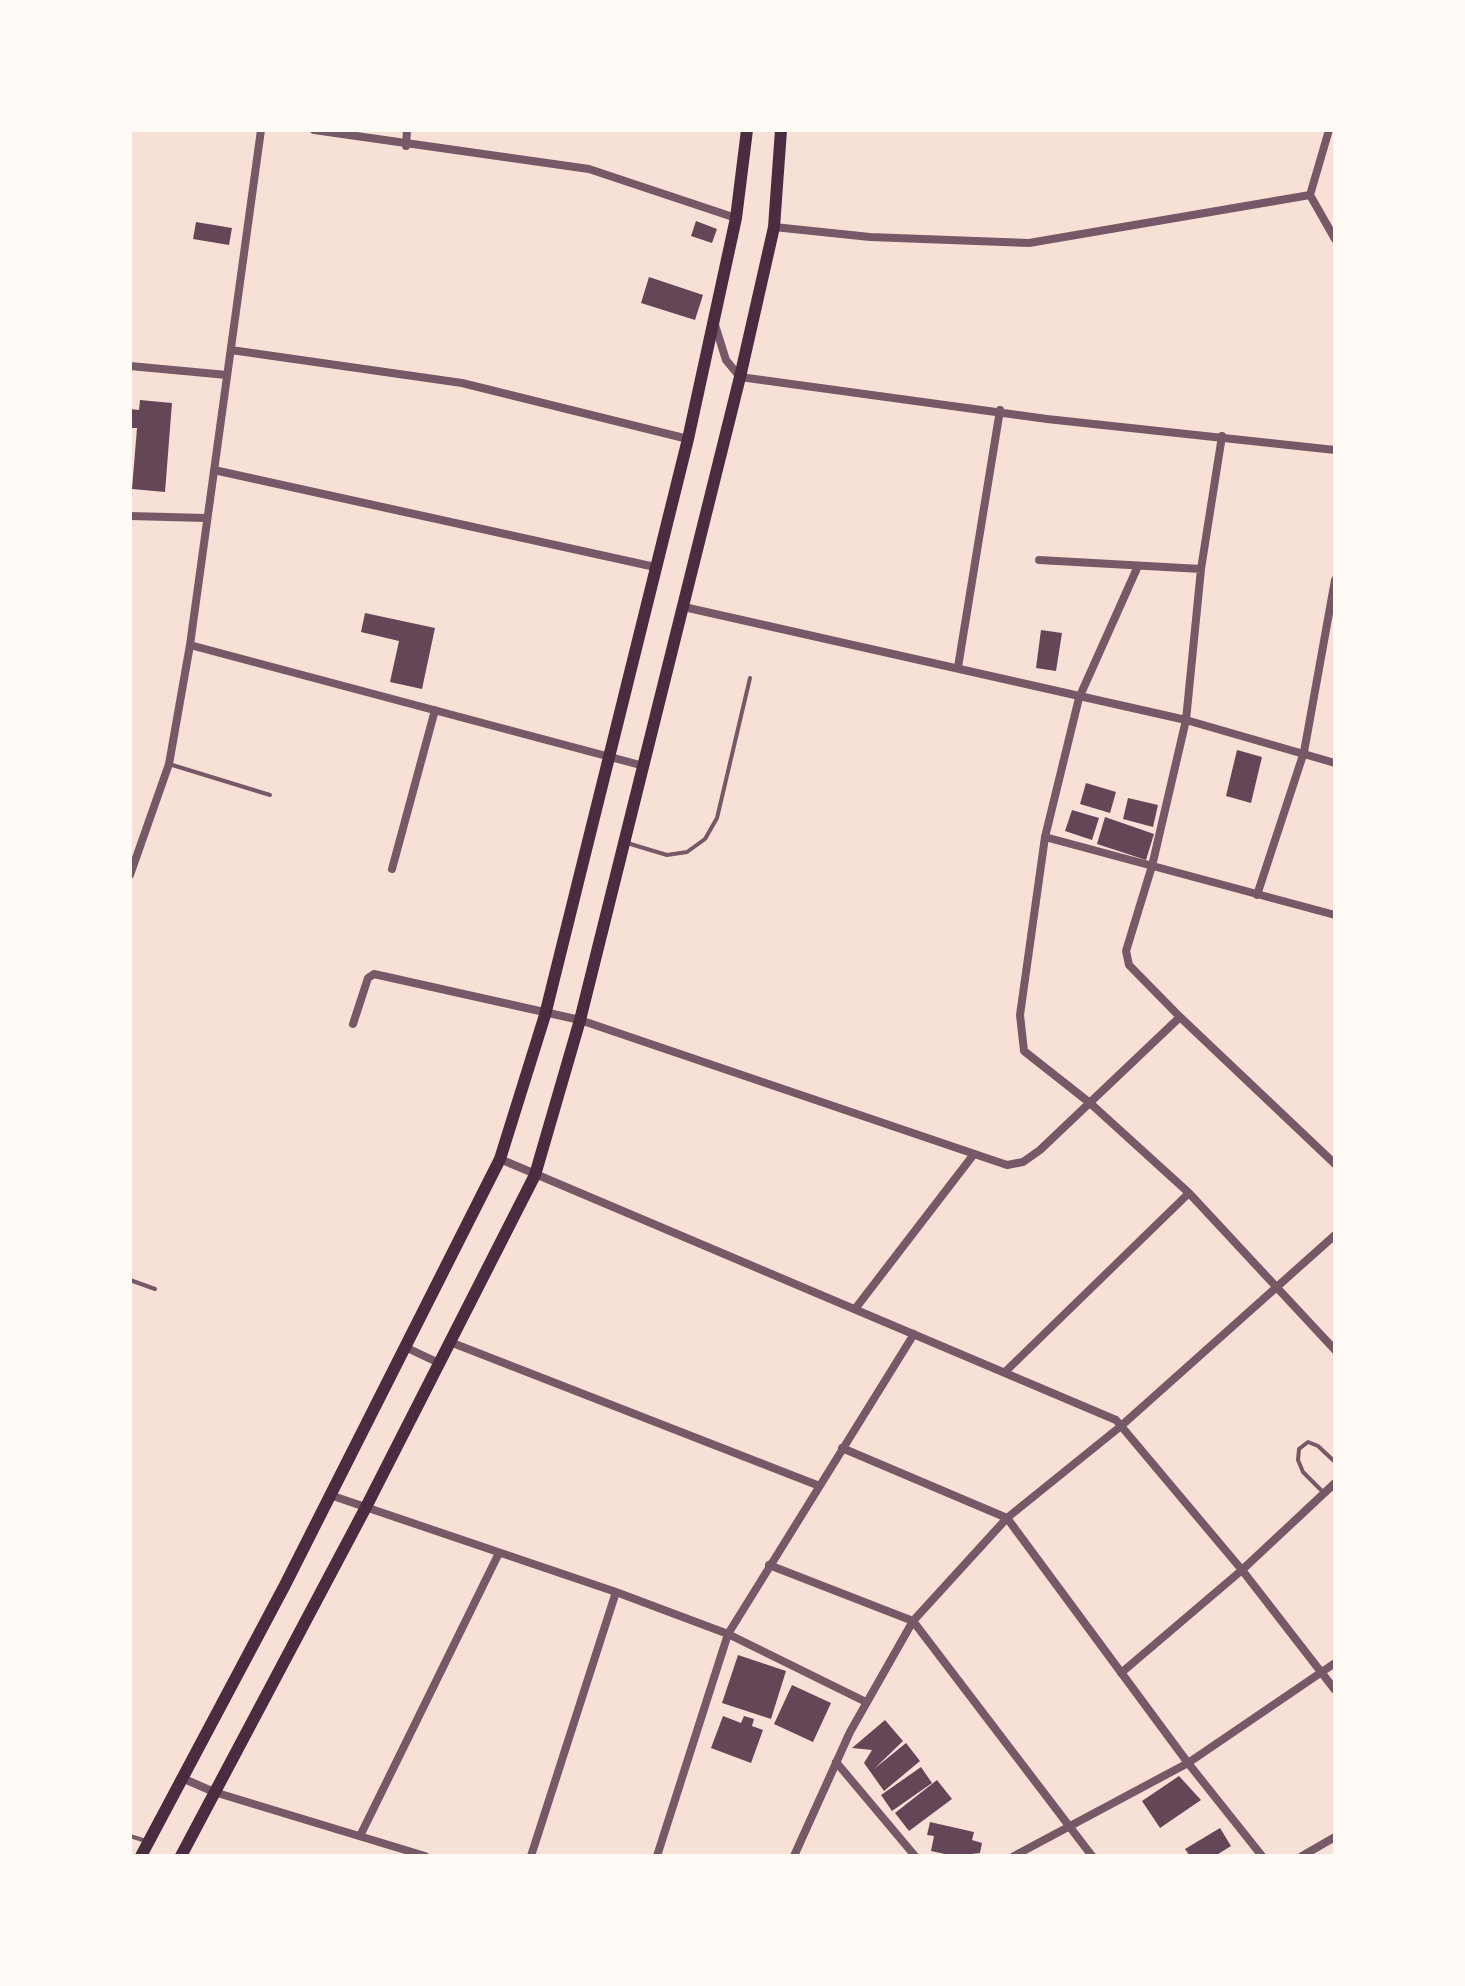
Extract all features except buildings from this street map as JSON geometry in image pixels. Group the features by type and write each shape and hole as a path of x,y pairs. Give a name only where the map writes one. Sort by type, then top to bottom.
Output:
{"main road":[{"path":"141,1856 330,1495 500,1159 545,1015 607,755 688,439 736,218 747,130"},
{"path":"181,1856 365,1509 535,1175 580,1020 740,377 774,227 781,130"}],"street":[{"path":"130,875 169,764 190,645 261,130"},
{"path":"314,130 406,146 589,169 736,218"},
{"path":"406,146 407,130"},
{"path":"1329,130 1310,195 1335,239"},
{"path":"774,227 870,237 1029,243 1310,195"},
{"path":"714,317 721,350 740,377 1000,410 1047,419 1335,450"},
{"path":"231,350 462,383 688,439"},
{"path":"130,366 227,375"},
{"path":"958,667 1000,410"},
{"path":"1222,436 1201,569 1186,720 1152,866 1126,951 1129,965 1180,1017 1335,1164"},
{"path":"214,470 655,567"},
{"path":"130,516 206,518"},
{"path":"1039,560 1201,569"},
{"path":"1138,566 1079,698 1045,837 1020,1015 1024,1051 1090,1103 1189,1193 1335,1350"},
{"path":"1257,895 1304,752 1335,580"},
{"path":"684,607 1186,720 1335,763"},
{"path":"190,645 644,766"},
{"path":"392,869 435,710"},
{"path":"1045,837 1335,915"},
{"path":"353,1024 368,978 374,974 545,1015 580,1020 1007,1165 1023,1162 1180,1017"},
{"path":"855,1309 974,1154"},
{"path":"500,1159 1116,1420 1242,1570 1335,1690"},
{"path":"1005,1372 1189,1193"},
{"path":"794,1856 866,1702 913,1621 1007,1518 1121,1426 1335,1235"},
{"path":"657,1856 728,1634 817,1485 914,1334"},
{"path":"450,1342 817,1485"},
{"path":"405,1347 439,1363"},
{"path":"842,1448 1007,1518 1188,1763 1262,1856"},
{"path":"1121,1673 1242,1570 1335,1483"},
{"path":"330,1495 498,1555 616,1592 728,1634 866,1702"},
{"path":"360,1836 498,1555"},
{"path":"769,1565 913,1621 1092,1856"},
{"path":"531,1856 616,1592"},
{"path":"1014,1856 1188,1763 1335,1663"},
{"path":"836,1762 915,1856"},
{"path":"182,1778 214,1792 425,1856"},
{"path":"1302,1856 1335,1837"}],"lane":[{"path":"625,842 667,855 687,852 705,839 717,818 750,678"},
{"path":"169,764 270,795"},
{"path":"130,1280 155,1289"},
{"path":"1324,1493 1303,1472 1298,1460 1299,1449 1308,1442 1318,1446 1335,1462"},
{"path":"130,1836 148,1842"}]}
